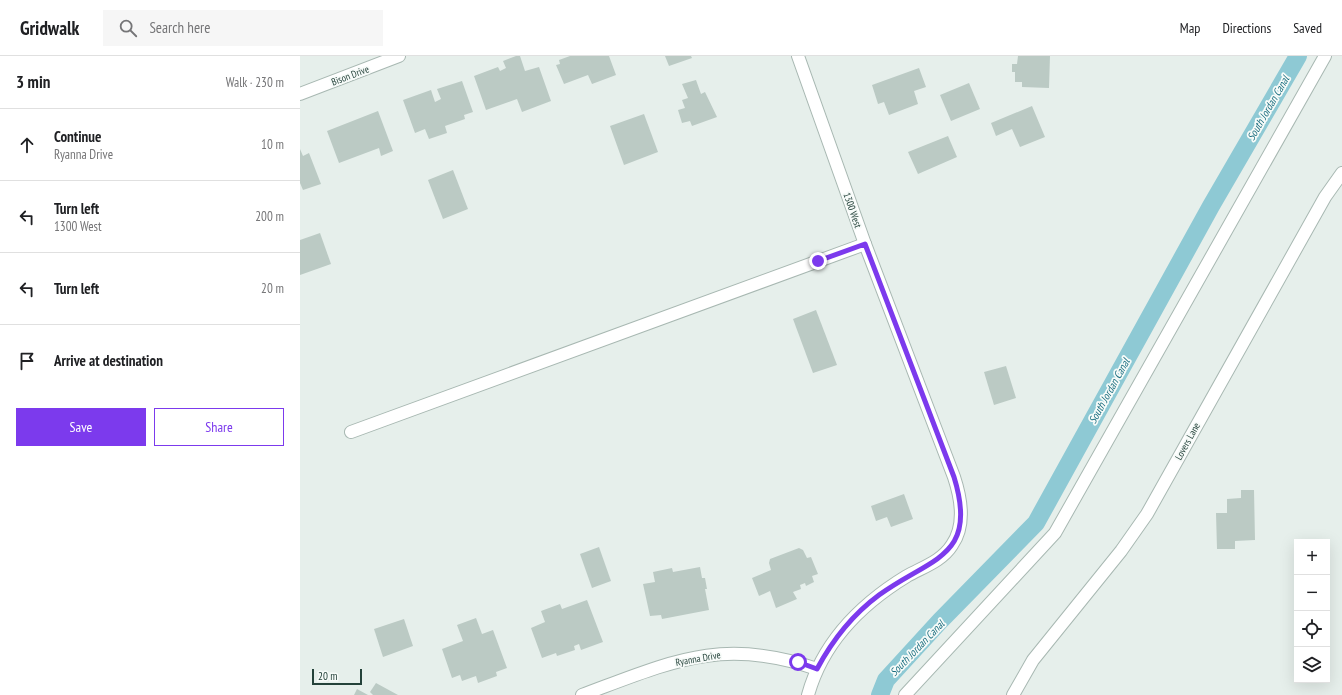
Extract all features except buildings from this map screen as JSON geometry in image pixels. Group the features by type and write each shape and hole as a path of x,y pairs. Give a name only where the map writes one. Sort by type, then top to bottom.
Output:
{"street":[{"name":"Bison Drive","path":"300,94 399,56"},
{"name":"1300 West","path":"798,56 865,244 954,477 960,499 960,522 957,536 948,551 934,562 895,584 863,608 849,621 836,636 817,669 808,695"},
{"path":"905,695 1055,533 1326,56"},
{"name":"Lovers Lane","path":"1013,695 1033,660 1120,551 1147,514 1325,197 1342,173"},
{"path":"351,432 865,244"},
{"name":"Ryanna Drive","path":"582,695 676,661 709,654 762,655 817,669"}],"waterway":[{"name":"South Jordan Canal","path":"880,695 886,680 940,621 1036,523 1211,206 1298,56"}],"route":[{"path":"798,662 817,669 836,636 863,608 895,584 942,557 948,551 957,536 961,506 959,491 954,477 865,244 818,261"}]}
